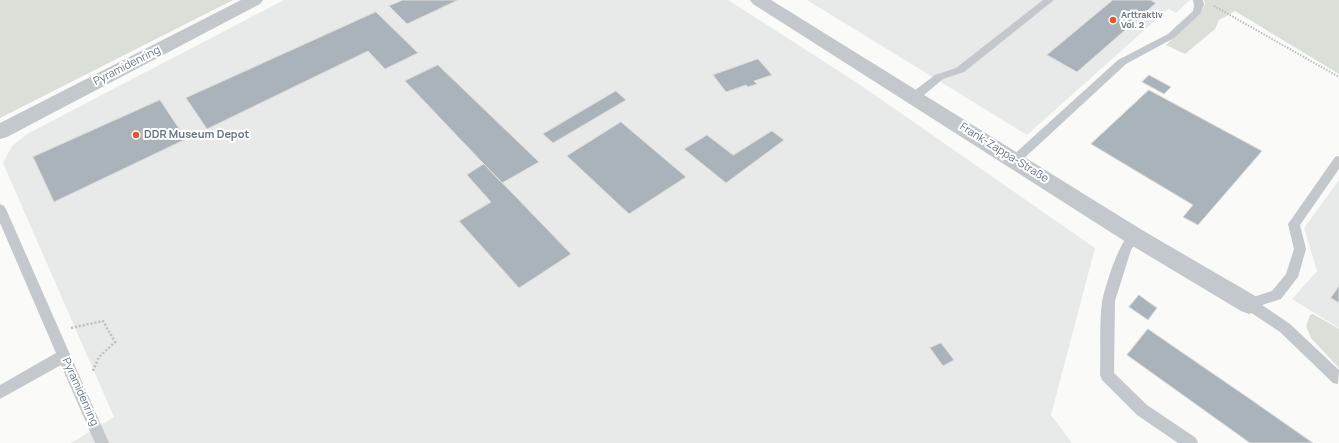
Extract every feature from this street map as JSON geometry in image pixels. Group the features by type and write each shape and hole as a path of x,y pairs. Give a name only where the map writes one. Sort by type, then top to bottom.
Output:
{"street":[{"name":"Pyramidenring","path":"0,132 254,0"},
{"name":"Frank-Zappa-Straße","path":"759,0 1134,236 1249,304"}],"lane":[{"path":"914,97 939,77 960,70 1049,0"},
{"path":"1015,160 1122,62 1171,36 1197,12 1199,5 1198,0"},
{"path":"1249,304 1276,295 1292,277 1300,249 1294,224 1339,160"},
{"name":"Pyramidenring","path":"0,209 102,443"},
{"path":"1134,236 1125,248 1108,301 1107,374 1142,410 1191,443"},
{"path":"1249,304 1285,328 1338,378"},
{"path":"0,392 64,356"}],"path":[{"path":"1226,14 1339,77"},
{"path":"70,328 103,321 115,342 99,357 91,375"}],"shaded area":[{"path":"0,0 233,0 0,118"},
{"path":"284,0 728,0 856,82 1095,248 1051,415 1072,443 71,443 114,417 3,163 12,146 27,134"},
{"path":"807,0 1190,0 1176,13 1168,9 1027,135"},
{"path":"1204,0 1339,0 1339,74 1235,11 1219,20 1215,29 1185,54 1166,45 1203,9 1205,4"},
{"path":"1339,180 1339,328 1292,299 1317,271 1304,228"},
{"path":"1313,314 1339,329 1339,368 1311,338 1306,326 1310,315"}],"building":[{"path":"403,0 458,0 407,24 389,6"},
{"name":"Arttraktiv Vol. 2","path":"1113,0 1150,0 1156,3 1077,72 1047,55"},
{"path":"376,12 418,53 385,69 368,51 207,129 186,98"},
{"path":"758,59 772,75 754,81 757,84 748,87 746,85 726,92 713,75"},
{"path":"438,65 539,162 502,183 405,81"},
{"path":"1149,75 1171,87 1164,94 1142,82"},
{"path":"1149,90 1262,151 1198,225 1183,217 1193,205 1091,144"},
{"path":"616,91 626,100 553,143 543,134"},
{"path":"160,100 186,139 54,202 33,157"},
{"path":"621,122 686,177 629,214 567,156"},
{"path":"772,131 784,140 726,183 684,149 707,135 733,155"},
{"path":"484,164 571,254 519,288 459,221 491,202 467,175"},
{"path":"1339,286 1339,303 1331,298"},
{"path":"1139,295 1157,308 1148,320 1129,307"},
{"path":"1148,329 1313,443 1250,443 1127,355"},
{"path":"941,343 954,360 943,366 930,348"}],"place":[{"name":"Arttraktiv Vol. 2","path":"1113,20"},
{"name":"DDR Museum Depot","path":"136,135"}]}
